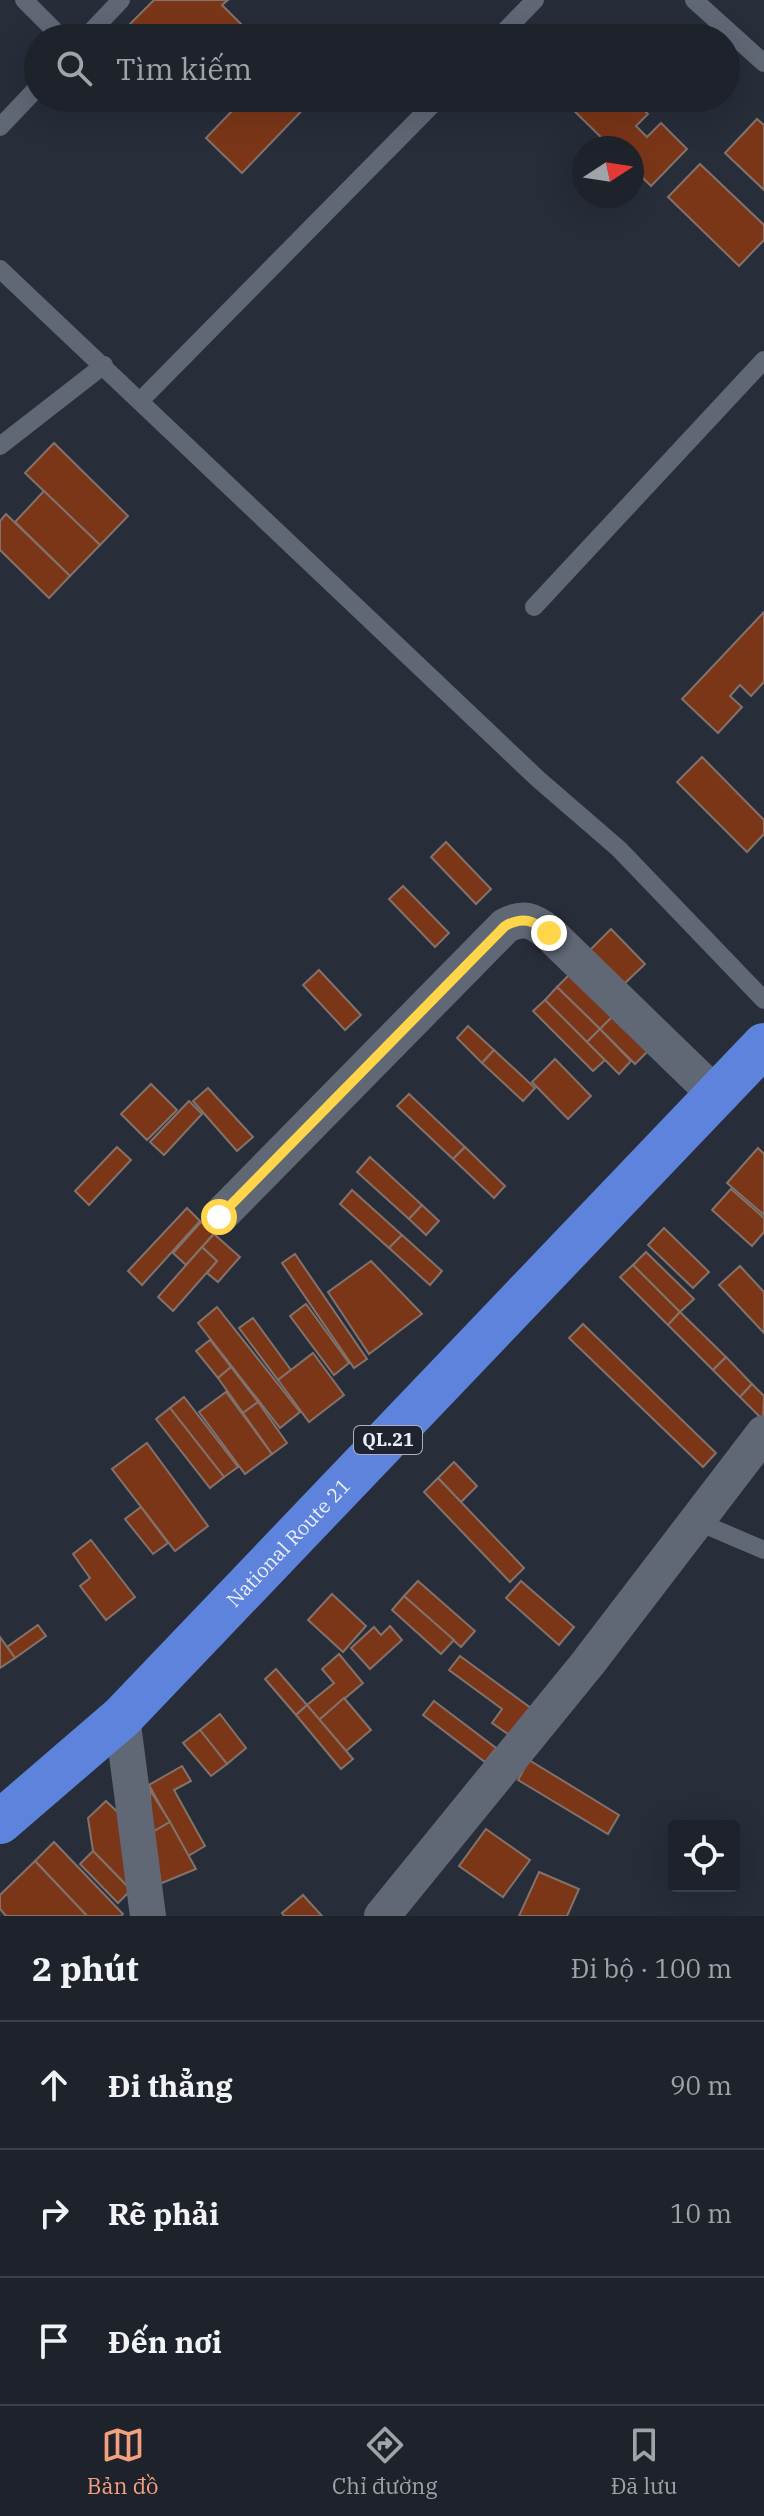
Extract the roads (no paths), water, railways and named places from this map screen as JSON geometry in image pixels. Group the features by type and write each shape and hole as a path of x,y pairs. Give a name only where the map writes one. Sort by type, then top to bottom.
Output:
{"highway":[{"name":"National Route 21","path":"0,1822 122,1717 764,1045"}],"street":[{"path":"219,1217 505,926 516,920 535,922 549,933 717,1096"},
{"path":"382,1916 588,1663 764,1433"},
{"path":"122,1717 148,1916"}],"lane":[{"path":"24,0 48,24"},
{"path":"98,24 121,0"},
{"path":"512,24 535,0"},
{"path":"694,0 721,24"},
{"path":"740,41 764,63"},
{"path":"0,127 24,102"},
{"path":"140,401 425,112"},
{"path":"0,269 538,779 619,849 764,1000"},
{"path":"534,607 764,360"},
{"path":"0,446 104,365"},
{"path":"696,1521 764,1550"}]}
